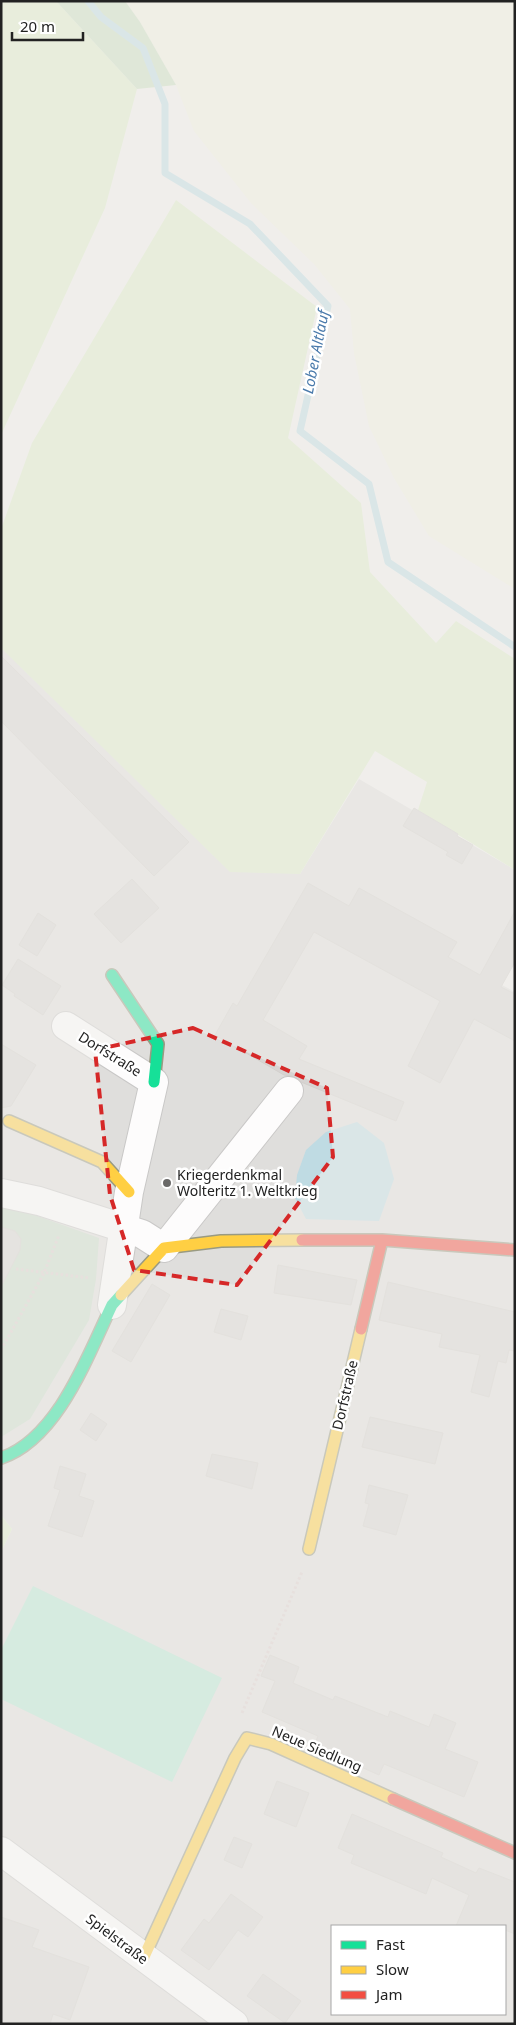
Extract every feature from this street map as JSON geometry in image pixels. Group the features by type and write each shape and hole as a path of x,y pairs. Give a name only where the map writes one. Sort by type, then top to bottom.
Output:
{"street":[{"name":"Dorfstraße","path":"112,975 158,1044 154,1082 129,1192 114,1293"},
{"name":"Dorfstraße","path":"66,1026 154,1082"},
{"path":"1,1458 10,1455 41,1432 75,1383 114,1293 164,1248 289,1091"},
{"path":"9,1121 63,1143 102,1162 129,1192"},
{"path":"1,1193 142,1234 164,1248 221,1241 382,1240 515,1250"},
{"name":"Dorfstraße","path":"309,1549 382,1240"},
{"path":"143,1959 235,1758 247,1738"},
{"name":"Neue Siedlung","path":"247,1738 271,1744 515,1853"},
{"name":"Spielstraße","path":"1,1852 143,1959 234,2024"}],"path":[{"path":"1,1350 44,1273 70,1212"},
{"path":"16,1269 44,1273 114,1293"},
{"path":"247,1738 242,1712 304,1569 309,1549"}],"highlighted area":[{"path":"193,1028 327,1088 333,1157 237,1285 134,1270 110,1195 95,1050"}],"shaded area":[{"path":"1,648 300,874 359,779 515,870 515,962 502,985 515,992 515,2024 1,2024 1,1552 12,1529 1,1515"}],"green space":[{"path":"1,1 56,1 137,89 105,208 1,435"},
{"path":"56,1 125,1 140,22 176,85 137,89"},
{"path":"125,1 515,1 515,589 429,536 394,478 369,426 354,353 350,309 314,264 251,203 194,131 176,85 140,22"},
{"path":"176,200 317,307 288,438 361,503 370,572 436,643 456,621 515,659 515,870 418,810 427,782 375,751 300,874 230,872 1,648 1,529 32,443"},
{"path":"1,1203 99,1238 96,1279 89,1320 30,1419 1,1437"},
{"path":"1,1515 12,1529 1,1552"},
{"path":"33,1586 222,1678 172,1782 1,1699 1,1650"}],"water":[{"path":"357,1122 384,1143 394,1179 379,1221 306,1219 295,1198 297,1175 306,1150 326,1132"}],"building":[{"path":"1,656 189,842 154,876 1,721"},
{"path":"414,808 473,845 462,864 446,855 448,852 403,826"},
{"path":"132,879 159,908 121,943 94,914"},
{"path":"308,883 349,906 359,888 457,942 448,957 480,975 515,911 515,962 501,987 515,994 515,1041 474,1019 440,1083 408,1066 440,1001 314,932 263,1020 307,1046 299,1059 404,1102 396,1121 301,1082 292,1076 284,1075 215,1035 233,1003 237,1006"},
{"path":"38,913 56,925 37,956 19,945"},
{"path":"18,959 61,986 43,1015 14,996 15,994 2,985"},
{"path":"1,1044 36,1065 11,1106 1,1108"},
{"path":"1,1227 15,1231 21,1239 20,1250 1,1287"},
{"path":"278,1265 357,1280 351,1305 274,1293"},
{"path":"388,1282 515,1312 515,1351 509,1350 506,1363 498,1361 489,1397 471,1392 480,1355 439,1347 442,1334 379,1320"},
{"path":"152,1284 170,1295 131,1362 112,1351"},
{"path":"221,1309 248,1316 241,1340 214,1332"},
{"path":"91,1413 107,1424 96,1441 80,1430"},
{"path":"370,1417 443,1433 435,1464 362,1447"},
{"path":"212,1454 258,1463 252,1489 206,1476"},
{"path":"60,1466 86,1474 79,1496 94,1501 82,1537 48,1526 60,1490 54,1488"},
{"path":"369,1485 408,1495 396,1535 363,1526 369,1504 365,1503"},
{"path":"270,1655 299,1667 293,1683 333,1700 335,1696 388,1717 390,1711 429,1727 434,1714 456,1723 445,1749 478,1762 464,1797 384,1764 379,1775 314,1746 318,1736 262,1712 275,1681 261,1676"},
{"path":"277,1781 309,1793 296,1827 264,1814"},
{"path":"352,1814 443,1853 441,1857 476,1873 479,1868 515,1882 515,1934 506,1930 506,1925 456,1925 469,1895 432,1878 426,1894 351,1863 354,1855 338,1848"},
{"path":"234,1837 252,1844 242,1868 224,1860"},
{"path":"231,1894 263,1917 248,1937 238,1930 209,1970 181,1950 204,1919 209,1923"},
{"path":"1,1917 39,1930 32,1947 89,1967 70,2020 53,2014 50,2024 1,2024"},
{"path":"263,1974 301,2001 285,2023 247,1996"}],"waterway":[{"name":"Lober Altlauf","path":"88,1 101,17 143,48 165,104 165,173 250,224 328,306 300,431 369,484 388,562 515,647"}],"traffic: fast":[{"path":"112,975 158,1044 154,1082"},
{"path":"1,1458 21,1448 39,1433 55,1414 69,1393 112,1305 121,1295"}],"traffic: slow":[{"path":"9,1121 102,1162 129,1192"},
{"path":"121,1295 164,1248 221,1241 302,1240"},
{"path":"309,1549 361,1329"},
{"path":"143,1959 235,1758 247,1738 271,1744 393,1799"}],"traffic: jam":[{"path":"302,1240 382,1240 515,1250"},
{"path":"361,1329 382,1240"},
{"path":"393,1799 515,1853"}],"place":[{"name":"Kriegerdenkmal Wolteritz 1. Weltkrieg","path":"167,1183"}]}
